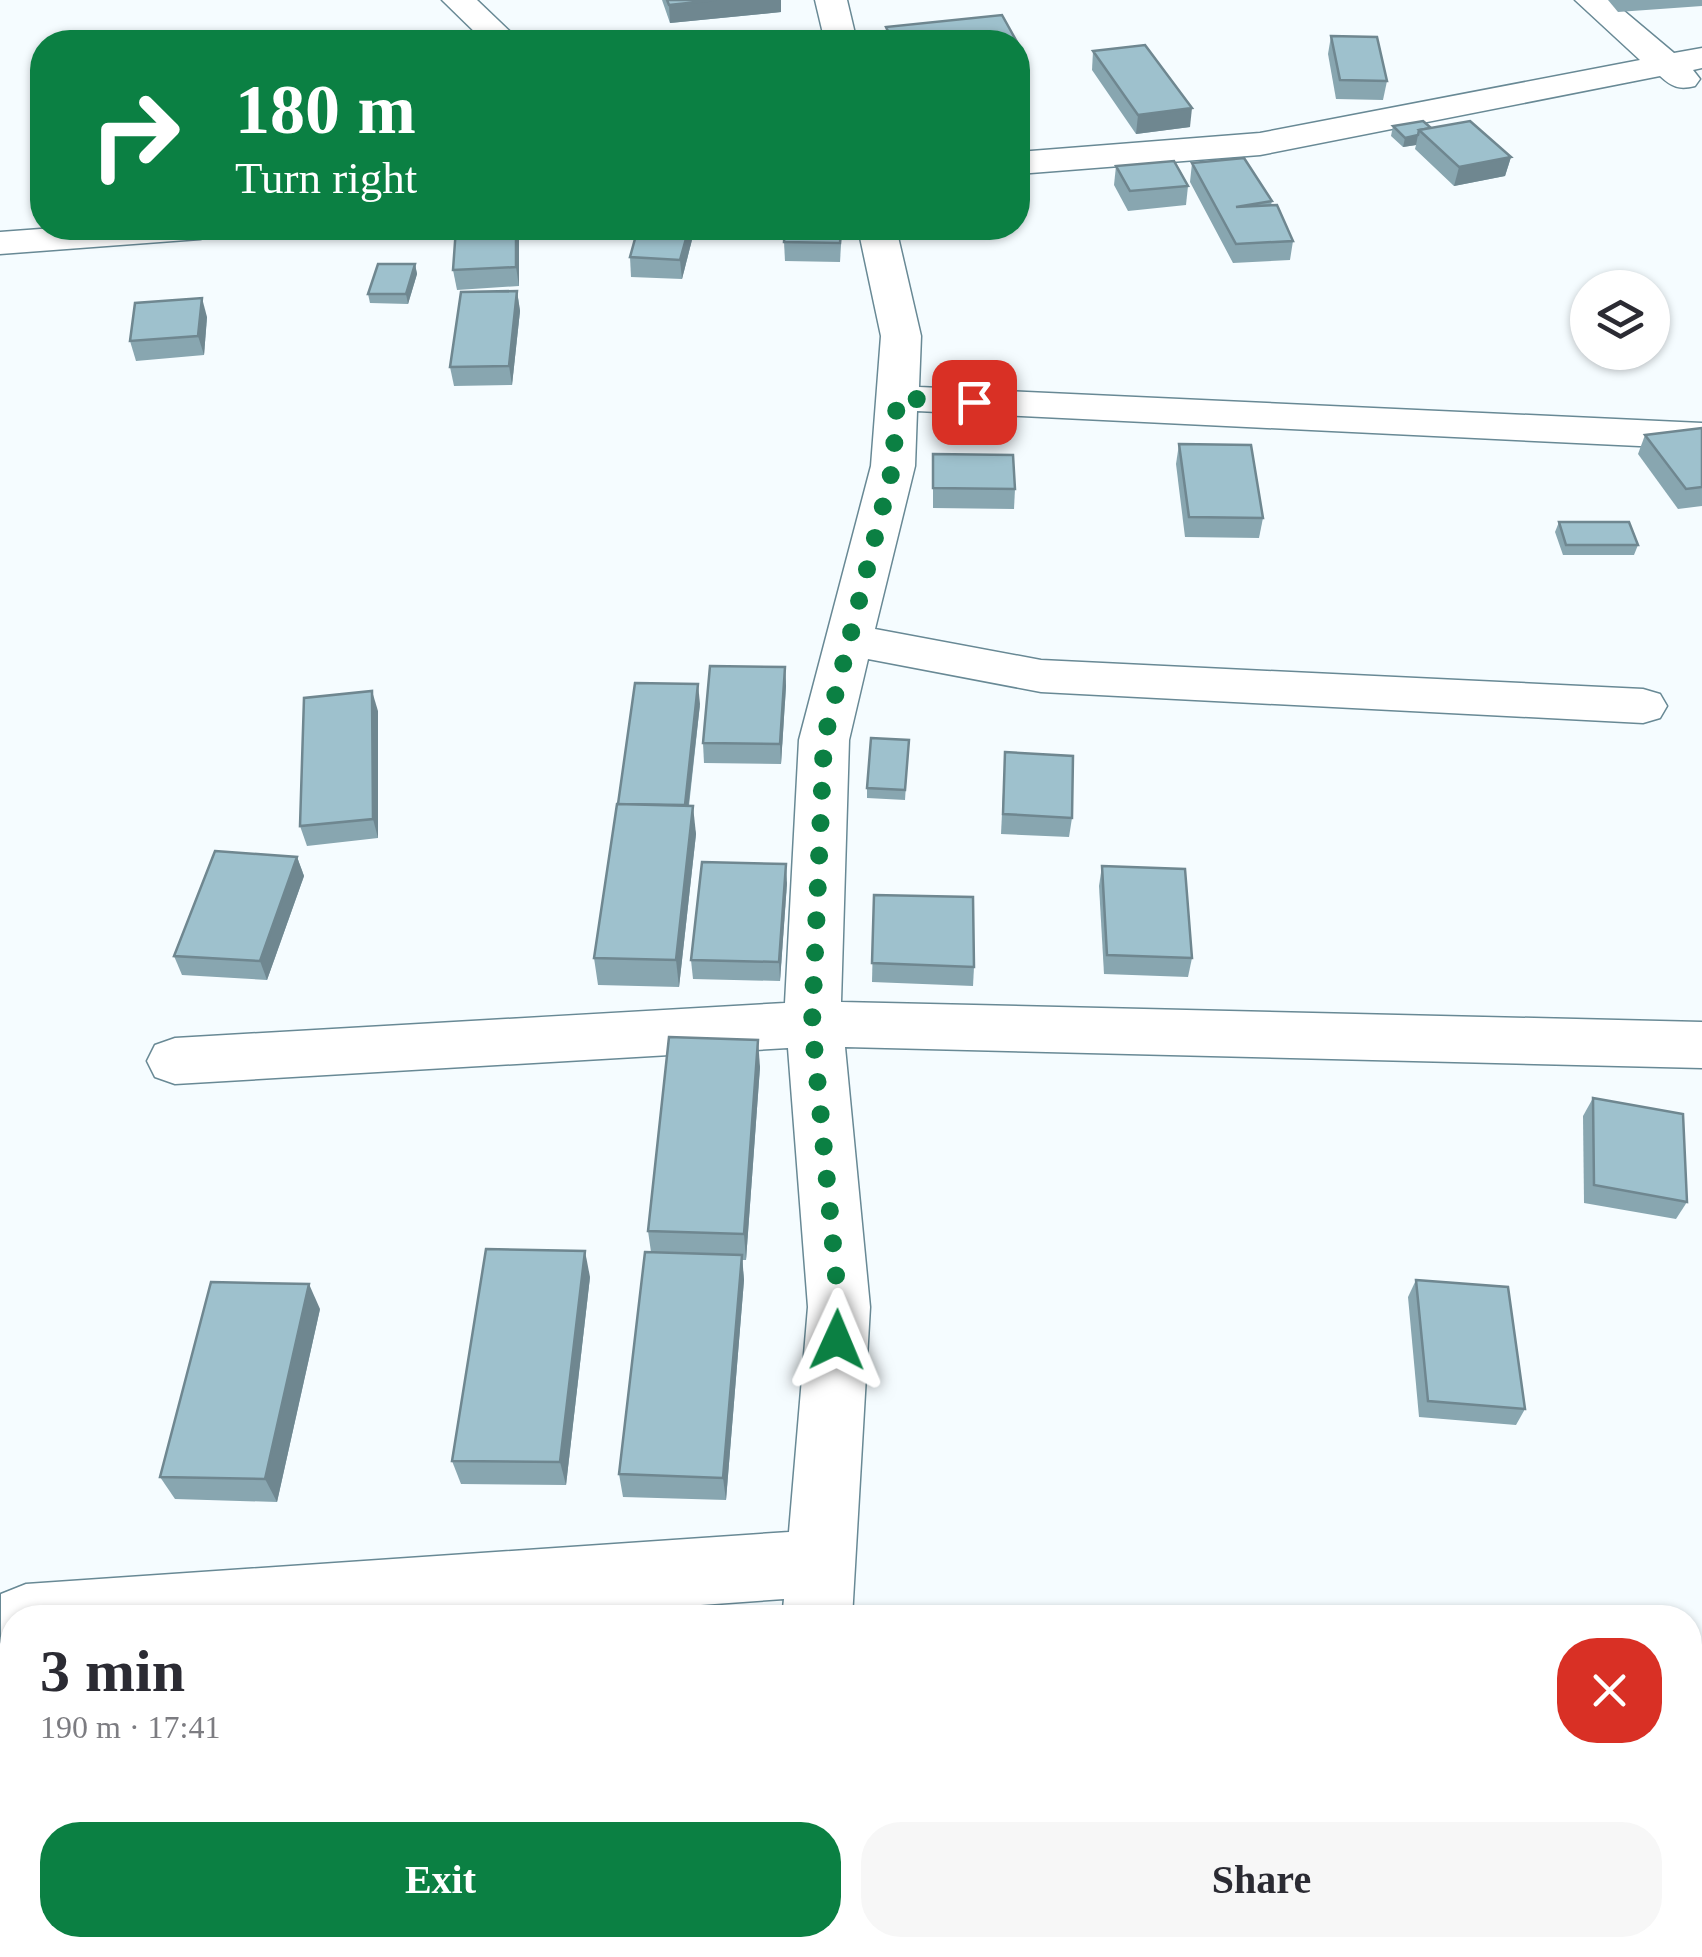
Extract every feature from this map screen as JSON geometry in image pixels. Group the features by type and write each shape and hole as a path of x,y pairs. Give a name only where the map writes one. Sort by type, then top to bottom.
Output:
{"street":[{"path":"458,0 491,30"},
{"path":"831,0 838,30"},
{"path":"1591,0 1702,94"},
{"path":"1030,162 1260,144 1702,58"},
{"path":"0,243 40,240"},
{"path":"394,1605 819,1590 839,1307 812,1024 824,740 893,466 901,336 880,240"},
{"path":"897,398 1702,436"},
{"path":"849,640 1041,676 1643,706"},
{"path":"175,1062 812,1024 1553,1038 1702,1045"}],"building":[{"path":"667,0 716,0 669,5"},
{"path":"1002,15 1010,30 887,30 886,27"},
{"path":"1331,36 1377,37 1387,81 1340,80"},
{"path":"1145,45 1192,108 1138,115 1093,51"},
{"path":"1423,121 1431,128 1405,138 1393,126"},
{"path":"1470,121 1511,157 1459,167 1419,130"},
{"path":"1244,158 1272,201 1236,207 1277,205 1293,241 1236,244 1192,163"},
{"path":"1174,161 1188,186 1130,191 1116,166"},
{"path":"455,240 516,240 516,267 453,270"},
{"path":"635,240 686,240 680,260 630,257"},
{"path":"784,240 840,240 840,243"},
{"path":"378,264 415,264 406,294 368,294"},
{"path":"517,291 509,366 450,367 461,292"},
{"path":"202,298 198,336 130,341 135,303"},
{"path":"1702,428 1702,487 1686,489 1645,435"},
{"path":"1179,444 1251,445 1263,518 1189,517"},
{"path":"933,454 1013,455 1015,489 933,488"},
{"path":"1559,522 1629,522 1638,545 1566,545"},
{"path":"710,666 785,667 780,744 703,743"},
{"path":"635,683 698,684 685,805 618,804"},
{"path":"372,691 373,819 300,826 304,698"},
{"path":"871,738 909,740 905,790 867,788"},
{"path":"1005,752 1073,756 1072,818 1003,814"},
{"path":"617,804 693,806 676,960 594,958"},
{"path":"215,851 297,857 260,961 174,956"},
{"path":"702,862 786,864 779,962 691,960"},
{"path":"1102,866 1185,869 1192,958 1107,955"},
{"path":"874,895 973,897 974,967 872,963"},
{"path":"669,1037 758,1040 744,1234 648,1231"},
{"path":"1593,1098 1683,1114 1687,1202 1594,1185"},
{"path":"486,1249 585,1251 560,1462 452,1461"},
{"path":"645,1252 742,1255 723,1478 619,1474"},
{"path":"1416,1280 1508,1287 1525,1409 1428,1401"},
{"path":"211,1282 309,1284 265,1479 160,1477"}],"route":[{"path":"837,1340 839,1307 812,1024 824,740 893,466 897,398 974,402"}]}
